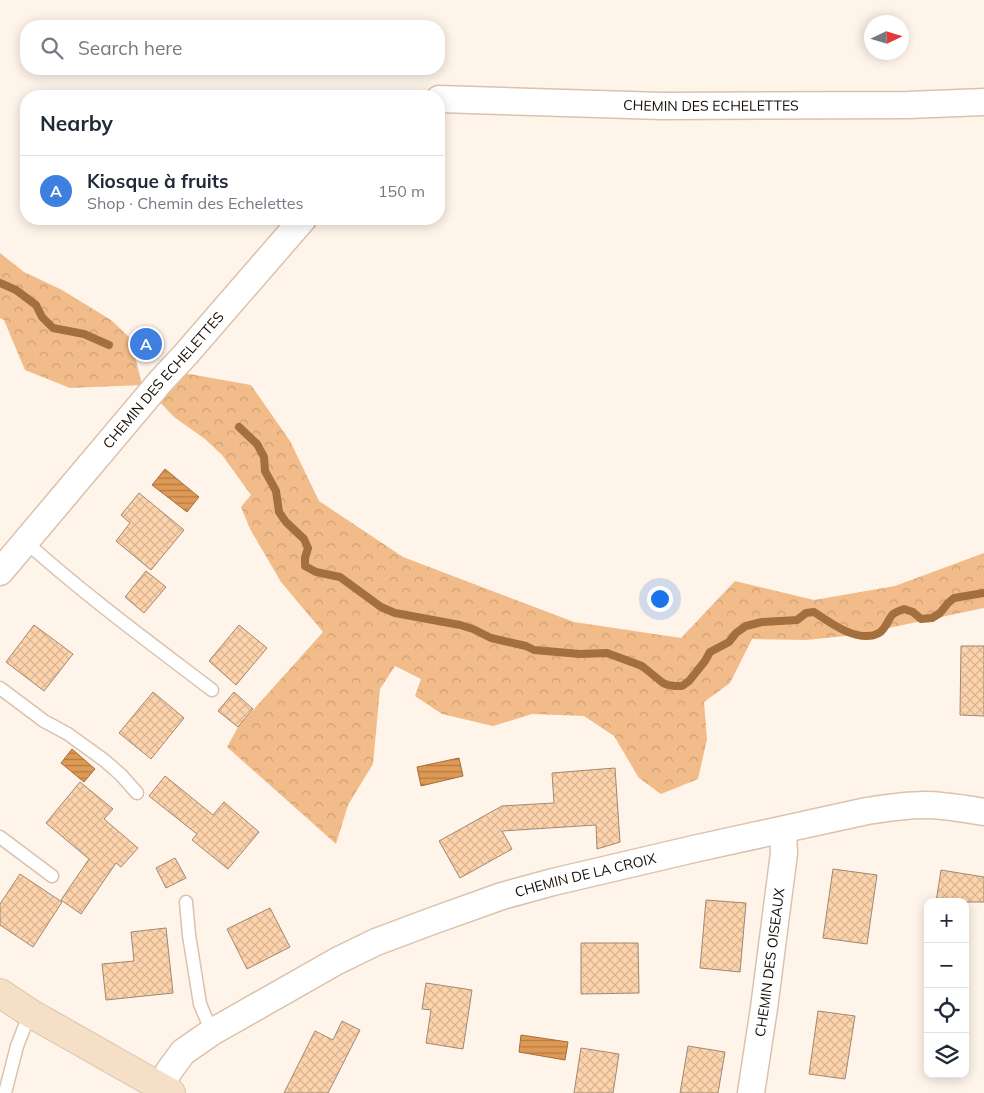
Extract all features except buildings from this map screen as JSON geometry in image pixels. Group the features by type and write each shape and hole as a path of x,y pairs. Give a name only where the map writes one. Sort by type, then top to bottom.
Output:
{"main road":[{"path":"0,993 164,1091"}],"street":[{"name":"CHEMIN DES ECHELETTES","path":"445,99 662,106 908,105 984,102"},
{"name":"CHEMIN DES ECHELETTES","path":"0,572 160,382 298,225"},
{"name":"CHEMIN DE LA CROIX","path":"164,1091 169,1071 183,1052 212,1032 337,961 376,942 502,896 552,882 867,811 900,806 925,805 984,812"},
{"name":"CHEMIN DES OISEAUX","path":"751,1093 784,853 783,830"}],"lane":[{"path":"26,542 92,598 212,690"},
{"path":"0,688 44,721 68,734 104,760 138,793"},
{"path":"0,837 52,876"},
{"path":"186,902 191,953 200,1004 212,1032"},
{"path":"5,1093 17,1046 30,1012"}],"green space":[{"path":"0,253 24,272 62,290 111,320 131,339 142,385 70,388 25,370 4,320 0,318"},
{"path":"178,372 251,385 290,441 319,501 403,557 574,622 681,638 735,581 814,600 895,586 984,553 984,608 855,635 806,640 752,639 730,683 704,702 707,739 698,779 661,794 639,778 614,736 584,716 532,714 493,726 442,714 415,696 421,679 395,666 380,689 373,764 348,805 336,844 227,747 238,727 323,632 281,582 250,529 241,507 251,495 222,455 205,439 174,417 155,397"}],"shaded area":[{"path":"165,469 199,497 187,512 152,485"},
{"path":"72,749 95,769 84,782 61,763"},
{"path":"459,758 463,776 421,786 417,767"},
{"path":"521,1035 568,1042 565,1060 519,1052"}],"waterway":[{"path":"0,283 16,290 36,305 42,317 53,328 84,334 109,345"},
{"path":"239,427 257,444 264,457 265,471 276,491 279,512 286,522 304,539 308,548 305,566 316,572 340,577 381,607 395,613 460,625 491,638 526,646 534,650 580,654 607,653 642,666 668,685 682,686 689,681 710,652 729,642 736,633 746,626 762,622 797,620 806,613 814,612 845,631 863,636 871,636 879,633 893,614 901,610 913,612 921,619 932,618 940,613 954,598 984,593"}],"place":[{"name":"Kiosque à fruits","path":"146,344"}]}
